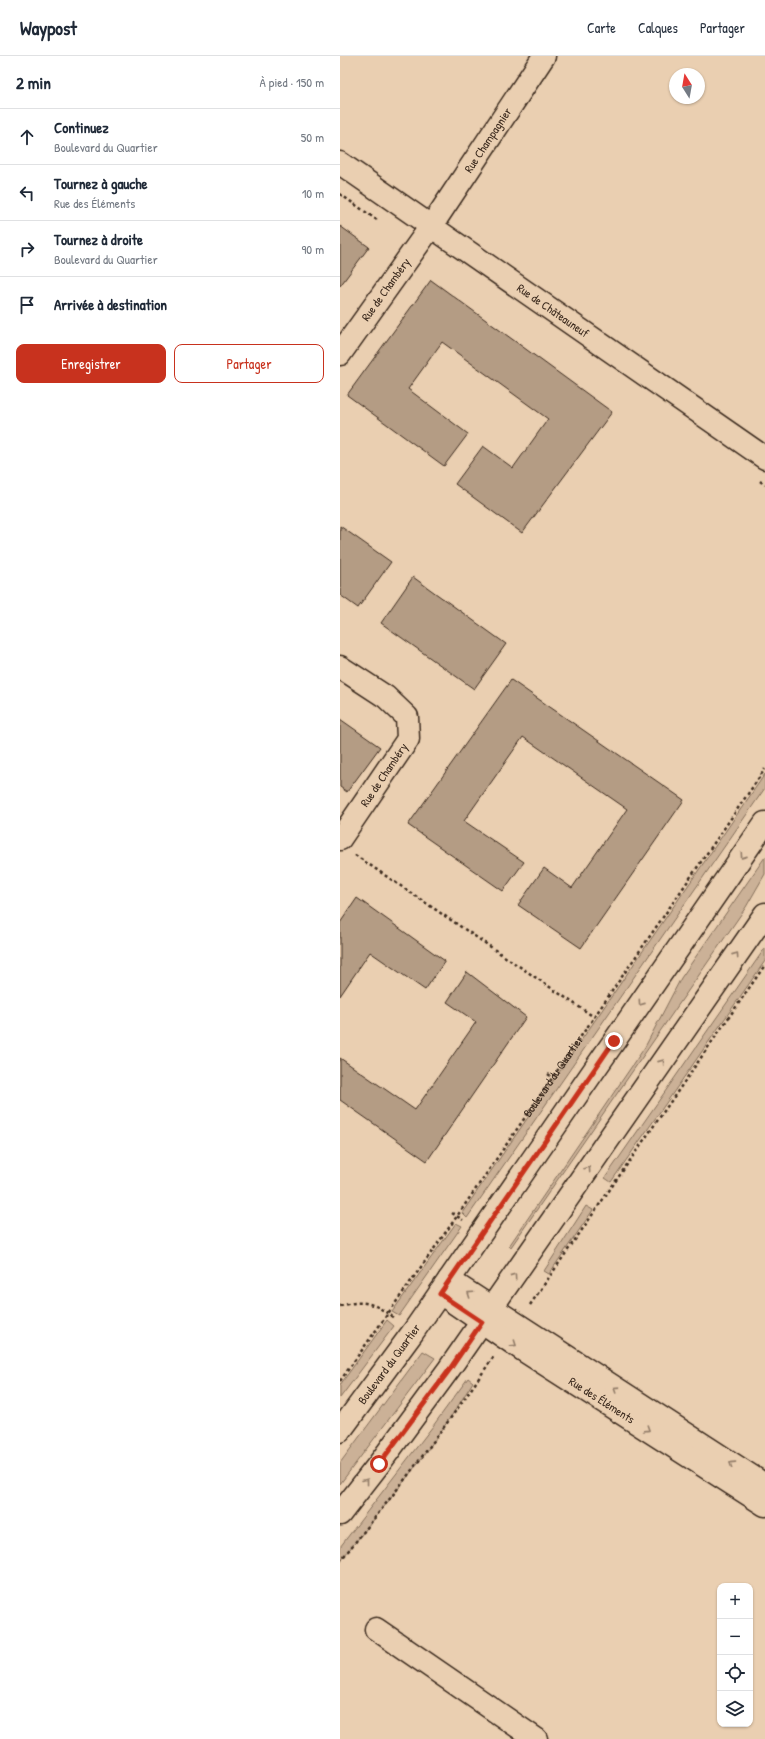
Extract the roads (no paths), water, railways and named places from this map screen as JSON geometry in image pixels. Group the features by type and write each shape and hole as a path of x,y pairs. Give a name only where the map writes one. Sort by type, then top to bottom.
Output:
{"main road":[{"name":"Rue Champagnier","path":"432,225 544,56"},
{"name":"Rue de Châteauneuf","path":"340,163 432,225 765,458"},
{"name":"Rue de Chambéry","path":"340,354 432,225"},
{"name":"Rue de Chambéry","path":"340,667 386,698 407,717 408,739 340,838"},
{"name":"Boulevard du Quartier","path":"340,1431 445,1287 765,824"},
{"path":"340,1514 416,1414 487,1315 765,914"},
{"name":"Rue des Éléments","path":"445,1287 765,1505"},
{"name":"Rue des Éléments","path":"487,1315 765,1485"},
{"path":"376,1630 536,1739"}]}
